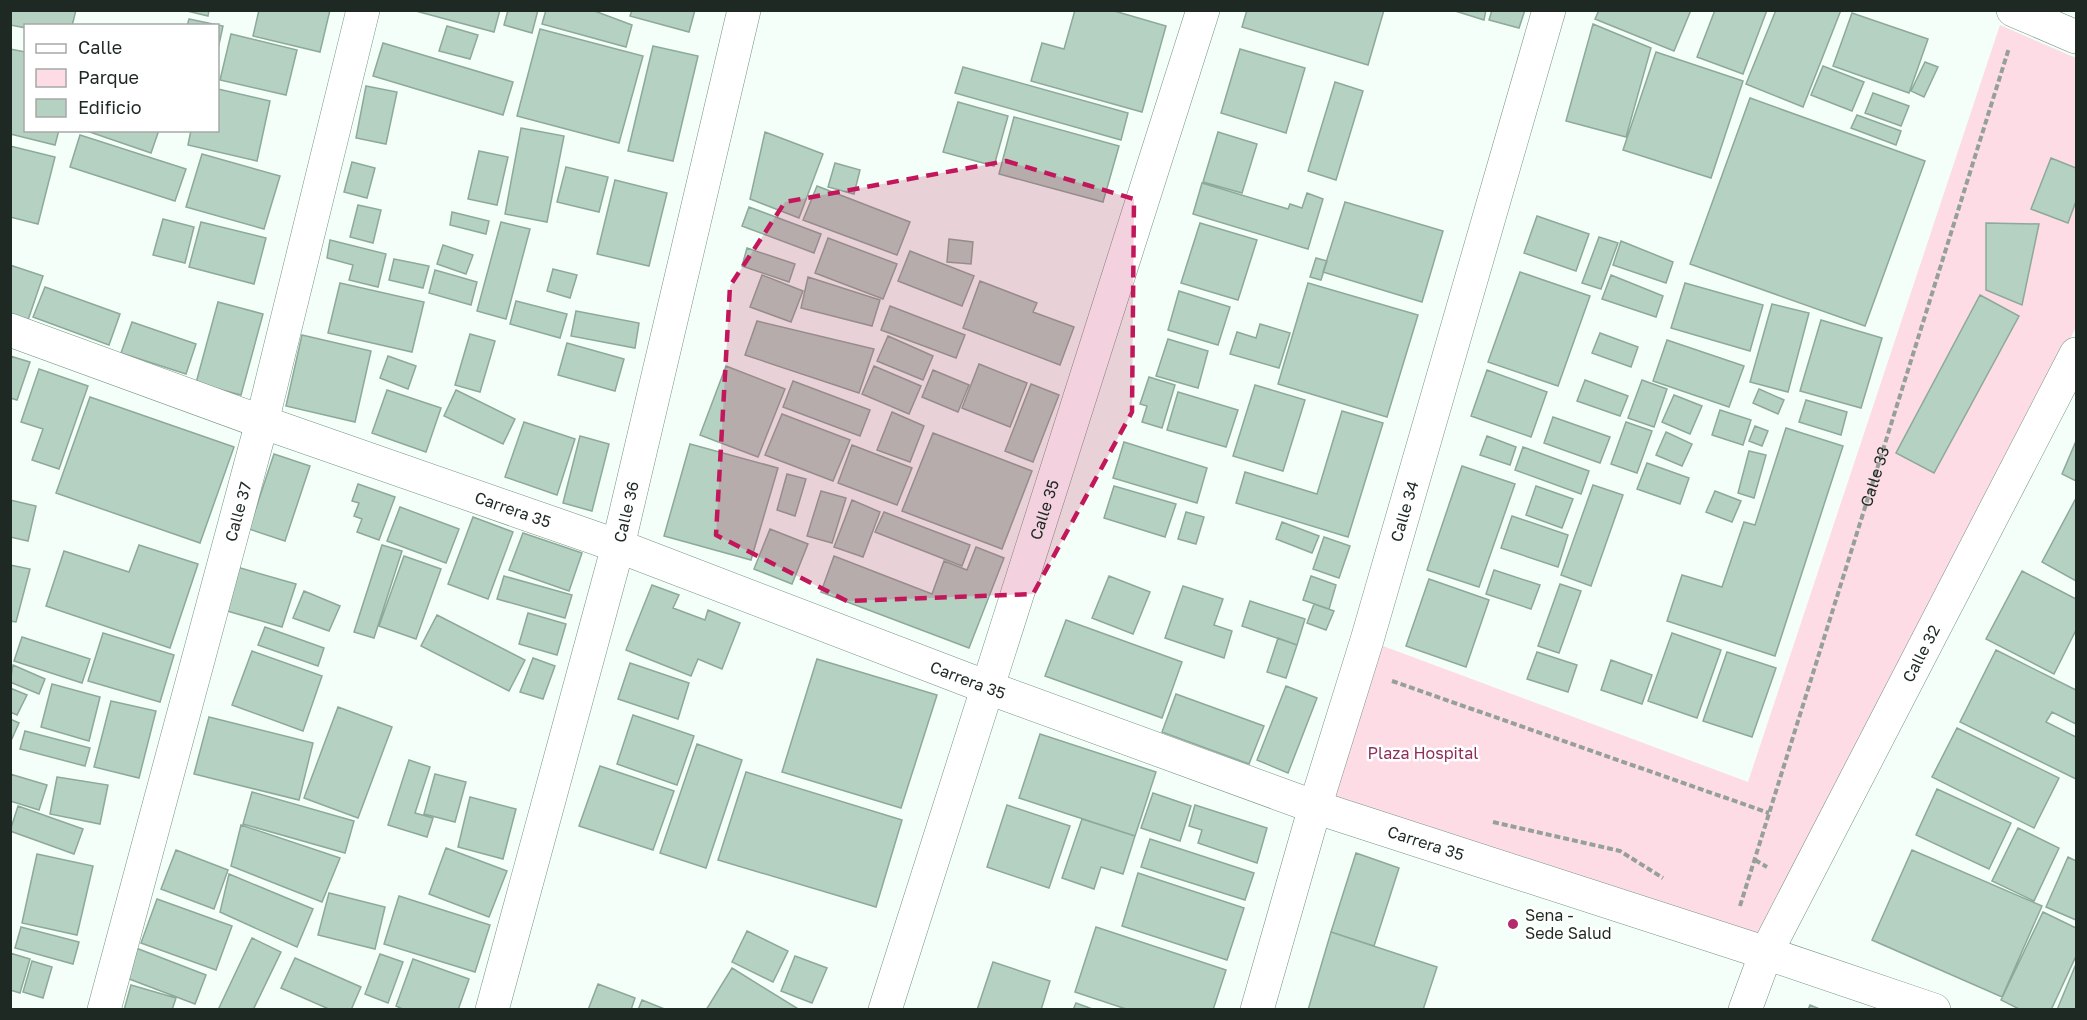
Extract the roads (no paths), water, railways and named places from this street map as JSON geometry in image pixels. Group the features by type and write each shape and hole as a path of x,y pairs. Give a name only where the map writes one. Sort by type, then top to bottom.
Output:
{"street":[{"name":"Calle 37","path":"104,1010 262,422 363,10"},
{"name":"Calle 36","path":"492,1010 618,546 744,10"},
{"name":"Calle 35","path":"885,1010 1203,10"},
{"name":"Calle 34","path":"1257,1010 1548,10"},
{"path":"2018,11 2076,37"},
{"name":"Carrera 35","path":"10,330 262,422 618,546 989,688 1315,807 1766,953 1934,1010"},
{"name":"Calle 32","path":"1766,953 2076,354"},
{"path":"1745,1010 1766,953"}],"place":[{"name":"Sena - Sede Salud","path":"1513,924"}],"park label":[{"name":"Plaza Hospital","path":"1423,753"}]}
